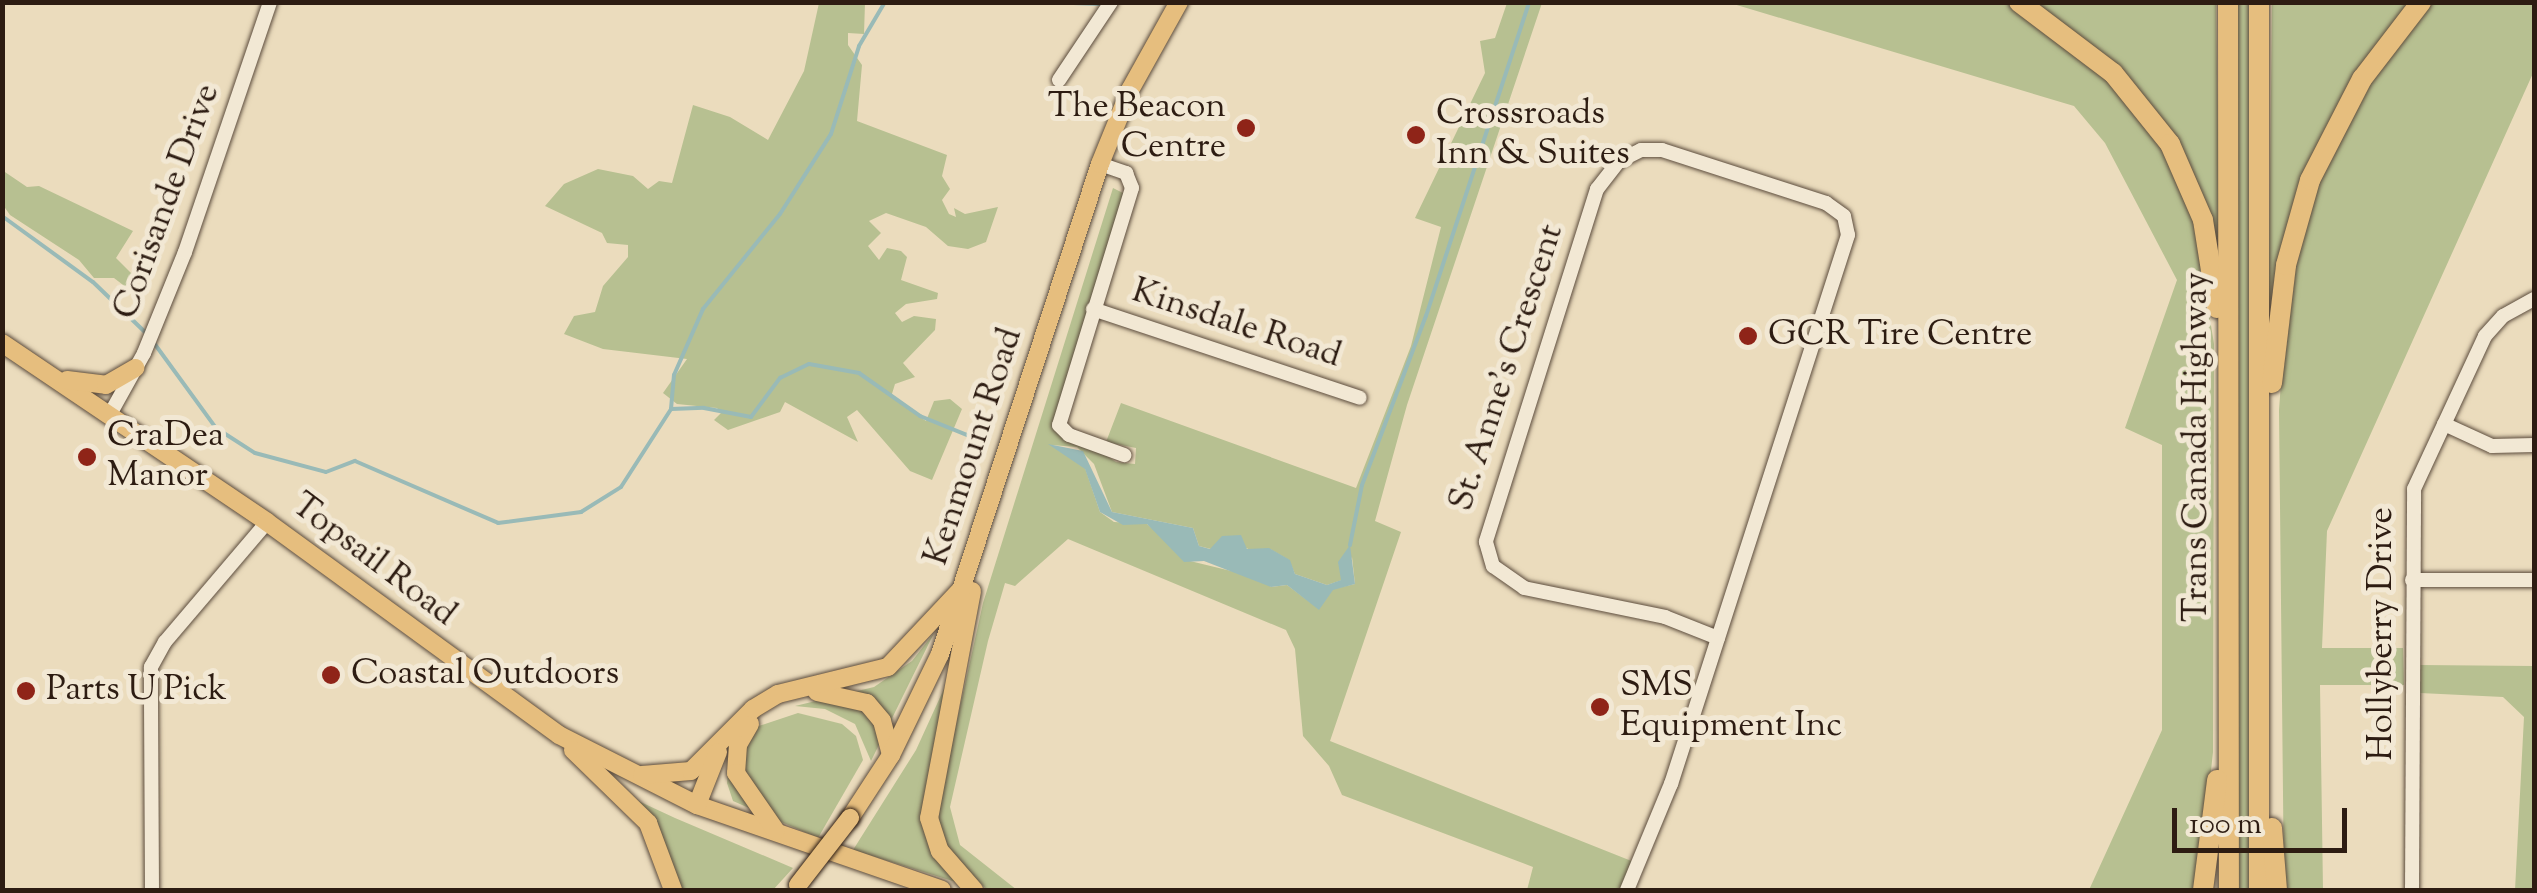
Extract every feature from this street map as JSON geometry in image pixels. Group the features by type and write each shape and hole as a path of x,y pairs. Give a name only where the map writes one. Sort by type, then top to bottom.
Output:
{"highway":[{"path":"2019,2 2130,90 2170,144 2200,209 2216,293 2221,620 2231,638 2221,665 2216,802 2203,890"},
{"name":"Trans Canada Highway","path":"2228,2 2229,890"},
{"name":"Trans Canada Highway","path":"2259,2 2260,890"},
{"path":"2277,890 2270,646 2261,626 2270,603 2271,394 2290,247 2338,119 2421,2"}],"main road":[{"name":"Kenmount Road","path":"795,888 850,818 891,755 964,586 1100,164 1130,90 1179,2"},
{"name":"Topsail Road","path":"2,342 267,522 559,734 626,772 697,805 942,890"},
{"path":"53,377 99,386 140,360"},
{"path":"974,890 937,846 929,812 978,544"},
{"path":"626,772 683,774 778,694 864,677 893,664 964,586"},
{"path":"780,836 736,773 741,736 765,711 804,694 854,697 878,714 891,755"},
{"path":"559,734 648,823 673,890"},
{"path":"697,805 726,738"},
{"path":"873,869 900,890"}],"street":[{"name":"Corisande Drive","path":"109,416 154,330 270,2"},
{"path":"1059,80 1111,2"},
{"name":"St. Anne's Crescent","path":"1627,890 1672,784 1844,256 1848,226 1826,203 1662,150 1641,150 1619,161 1597,189 1486,542 1493,566 1524,588 1665,617 1718,638"},
{"path":"1100,164 1126,174 1132,188 1060,424 1069,435 1124,455"},
{"name":"Hollyberry Drive","path":"2412,890 2414,490 2485,336 2503,316 2534,298"},
{"name":"Kinsdale Road","path":"1093,309 1360,398"},
{"path":"2444,424 2492,446 2534,445"},
{"path":"152,890 151,668 165,642 267,522"},
{"path":"2412,580 2534,580"}],"green space":[{"path":"819,3 865,3 864,34 848,33 848,45 862,65 857,121 947,155 942,176 950,189 942,200 949,214 956,217 954,208 965,214 998,207 986,242 968,249 948,246 926,227 886,213 869,221 881,233 868,246 879,260 887,248 901,251 907,257 901,280 938,293 937,299 906,304 895,313 902,322 914,316 936,319 935,330 903,363 915,377 895,384 891,397 926,421 934,401 950,399 962,409 932,480 910,471 857,410 847,417 858,442 785,402 780,412 728,430 714,420 721,413 717,408 677,404 663,393 687,359 603,349 564,334 574,316 595,312 603,286 628,257 628,245 607,243 602,233 545,206 564,184 598,169 633,176 648,189 659,181 672,183 693,105 730,117 768,140 804,71"},
{"path":"1507,3 1542,3 1407,405 1375,521 1401,532 1330,741 1634,862 1621,890 1527,890 1533,867 1342,795 1329,766 1303,736 1295,649 1286,630 1068,539 1015,586 1005,583 988,641 950,807 960,845 1017,890 987,890 943,845 935,820 983,603 1113,188 1125,194 1055,421 1116,462 1135,464 1136,448 1106,442 1121,403 1356,488 1411,346 1441,227 1415,218 1485,73 1480,41 1495,38","holes":["1051,445 1077,447 1094,464 1112,512 1193,528 1199,546 1211,549 1223,536 1256,553 1270,549 1289,560 1295,574 1327,585 1342,580 1352,557 1355,584 1333,589 1319,609 1287,585 1271,587 1260,578 1190,561 1147,524 1114,522 1100,512 1085,468"]},
{"path":"1730,3 2008,3 2072,46 2150,124 2190,196 2214,344 2213,752 2198,890 2089,890 2162,730 2162,445 2125,428 2177,280 2105,143 2074,106"},
{"path":"2030,3 2216,3 2220,277 2178,147"},
{"path":"2238,3 2249,3 2249,890 2238,890"},
{"path":"2272,3 2413,3 2335,114 2268,360"},
{"path":"2430,3 2534,3 2534,71 2327,531 2322,648 2403,648 2404,685 2320,685 2323,890 2284,890 2279,410 2287,301 2311,199 2376,71"},
{"path":"2,170 27,187 39,186 133,231 116,258 132,274 127,288 114,278 94,278 79,260 10,215 3,205"},
{"path":"934,633 871,761 855,724 825,709 795,706 874,687 912,661"},
{"path":"958,658 923,809 959,883 853,850 916,750"},
{"path":"2420,665 2534,666 2534,890 2515,890 2524,717 2503,697 2420,693"},
{"path":"798,713 842,724 856,736 863,760 818,838 733,801 727,783 729,763 753,728"},
{"path":"604,785 793,868 773,890 670,890 652,838"}],"water":[{"path":"1048,444 1083,451 1112,512 1193,528 1199,546 1210,549 1222,536 1241,535 1247,549 1269,548 1290,560 1295,574 1327,585 1341,580 1338,562 1350,545 1355,584 1333,590 1319,610 1287,585 1271,587 1204,561 1184,562 1147,524 1123,525 1100,512 1085,469"}],"waterway":[{"path":"671,409 674,375 703,309 780,214 831,134 859,46 885,2"},
{"path":"1046,2 1100,4"},
{"path":"1350,545 1362,485 1426,316 1529,2"},
{"path":"2,216 93,282 148,335"},
{"path":"154,343 216,428 255,453 326,472 355,461 498,523 581,512 621,487 671,409 704,408 751,417 780,378 809,364 859,373 920,416 967,435"}],"place":[{"name":"The Beacon Centre","path":"1246,128"},
{"name":"Crossroads Inn & Suites","path":"1416,135"},
{"name":"GCR Tire Centre","path":"1748,336"},
{"name":"CraDea Manor","path":"87,457"},
{"name":"Coastal Outdoors","path":"331,675"},
{"name":"Parts U Pick","path":"26,691"},
{"name":"SMS Equipment Inc","path":"1600,707"}]}
